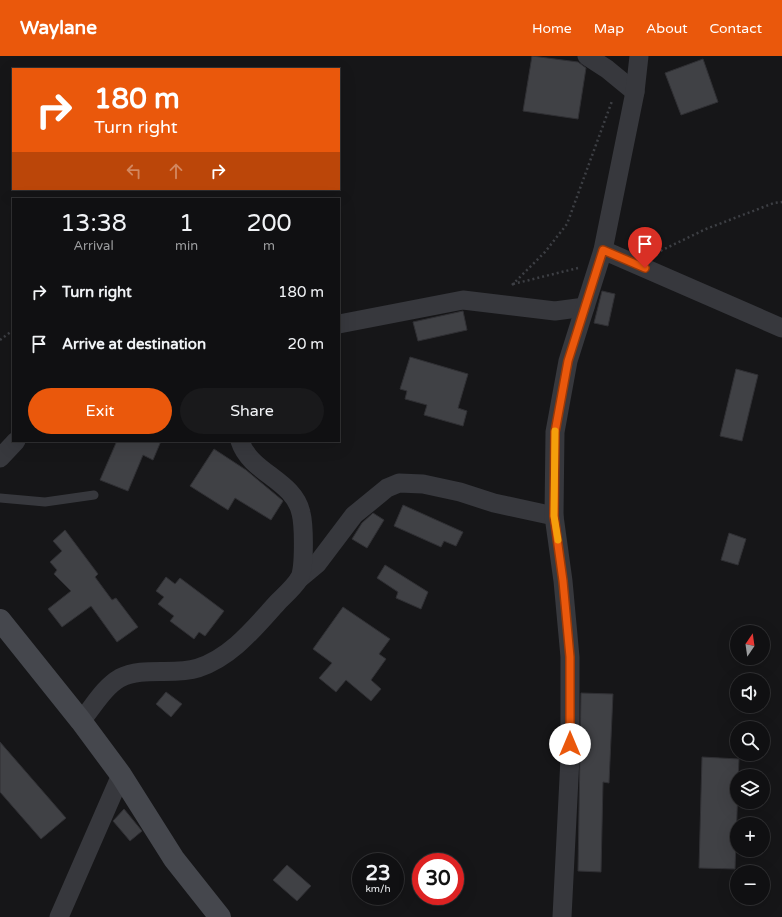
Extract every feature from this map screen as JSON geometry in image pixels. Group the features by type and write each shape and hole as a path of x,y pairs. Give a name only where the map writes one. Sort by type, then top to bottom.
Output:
{"main road":[{"path":"0,620 81,721 121,775 174,859 220,917"}],"street":[{"path":"587,56 607,69 631,89"},
{"path":"562,917 570,758 570,657 563,581 554,516 555,432 568,361 601,257 631,89 639,56"},
{"path":"601,257 634,263 782,328"},
{"path":"340,324 463,300 555,311 585,307"},
{"path":"0,458 15,442"},
{"path":"240,442 242,447 258,465 289,490 297,500 302,514 303,556 299,579"},
{"path":"81,721 104,692 120,678 137,673 197,669 221,659 246,637 299,579 316,564 354,515 387,488 399,483 423,484 446,488 494,503 554,516"},
{"path":"59,917 121,775"}],"lane":[{"path":"0,498 45,502 94,495"}],"path":[{"path":"512,285 545,252 567,224 613,100 631,89"},
{"path":"634,263 706,229 774,203 782,202"},
{"path":"505,287 601,257"},
{"path":"0,340 12,331"}],"building":[{"path":"532,56 578,62 586,68 578,119 523,111"},
{"path":"703,59 718,102 681,115 665,73"},
{"path":"602,291 615,294 608,326 594,323"},
{"path":"463,311 467,330 418,341 413,322"},
{"path":"410,357 468,374 458,408 467,411 463,426 424,415 427,405 405,399 407,391 400,389"},
{"path":"736,369 758,375 742,441 720,436"},
{"path":"114,442 161,442 153,460 143,455 128,491 100,480 116,443"},
{"path":"214,449 246,470 283,501 271,520 235,498 228,510 190,486"},
{"path":"403,505 463,532 456,546 444,541 441,547 394,526"},
{"path":"373,513 384,520 367,548 352,539 362,523"},
{"path":"65,530 98,574 95,577 112,600 116,598 138,627 117,642 91,606 62,627 48,609 71,591 54,574 57,570 50,562 62,551 53,541"},
{"path":"729,533 746,539 738,565 721,560"},
{"path":"385,565 428,592 421,609 396,598 398,592 377,578"},
{"path":"166,577 175,584 180,578 224,611 205,636 199,632 194,639 170,621 174,616 158,604 164,597 156,591"},
{"path":"343,607 390,639 379,654 386,659 371,680 381,689 371,701 346,680 336,692 319,678 332,663 313,649"},
{"path":"166,692 182,704 171,717 156,704"},
{"path":"581,693 613,694 609,783 603,782 601,872 578,871"},
{"path":"0,742 66,818 41,839 0,792"},
{"path":"702,757 730,759 730,761 739,761 739,769 730,769 730,809 737,809 737,817 730,817 730,857 735,857 735,865 730,865 730,869 699,868"},
{"path":"124,809 142,831 130,841 113,821"},
{"path":"287,865 311,886 297,901 273,880"}],"slow traffic":[{"path":"555,431 554,516 558,540"}],"route":[{"path":"570,744 570,657 563,581 554,516 555,432 568,361 603,250 645,268"}]}
